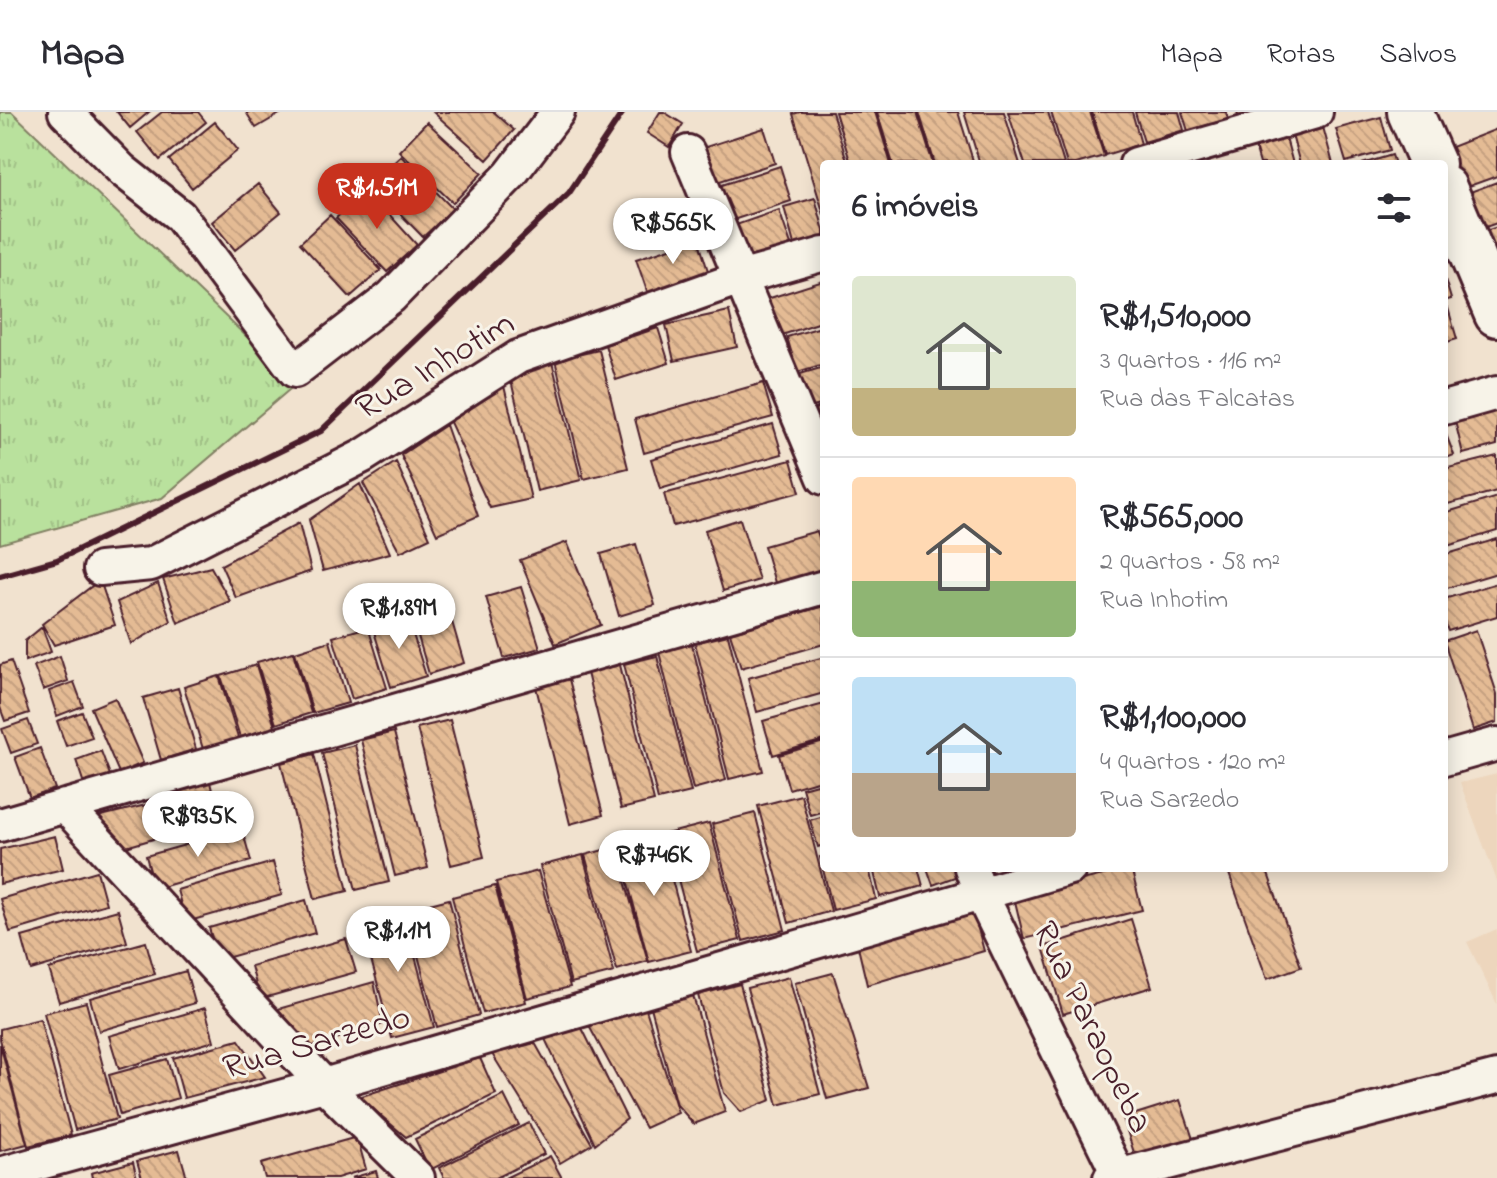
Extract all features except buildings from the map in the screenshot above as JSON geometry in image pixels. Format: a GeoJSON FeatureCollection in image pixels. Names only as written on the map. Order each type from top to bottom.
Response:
{"type":"FeatureCollection","features":[{"type":"Feature","properties":{"kind":"street"},"geometry":{"type":"LineString","coordinates":[[65,112],[122,170],[180,216],[295,371],[391,297],[510,175],[558,112]]}},
{"type":"Feature","properties":{"kind":"street"},"geometry":{"type":"LineString","coordinates":[[1150,160],[1316,112]]}},
{"type":"Feature","properties":{"kind":"street"},"geometry":{"type":"LineString","coordinates":[[1410,112],[1431,160]]}},
{"type":"Feature","properties":{"kind":"street"},"geometry":{"type":"LineString","coordinates":[[688,152],[820,468]]}},
{"type":"Feature","properties":{"kind":"street"},"geometry":{"type":"LineString","coordinates":[[1448,198],[1497,314]]}},
{"type":"Feature","properties":{"kind":"street","name":"Rua Inhotim"},"geometry":{"type":"LineString","coordinates":[[100,569],[151,564],[363,456],[518,357],[740,278],[820,255]]}},
{"type":"Feature","properties":{"kind":"street"},"geometry":{"type":"LineString","coordinates":[[1448,407],[1497,393]]}},
{"type":"Feature","properties":{"kind":"street"},"geometry":{"type":"LineString","coordinates":[[0,825],[820,588]]}},
{"type":"Feature","properties":{"kind":"street"},"geometry":{"type":"LineString","coordinates":[[1448,758],[1497,744]]}},
{"type":"Feature","properties":{"kind":"street"},"geometry":{"type":"LineString","coordinates":[[65,806],[324,1085],[418,1178]]}},
{"type":"Feature","properties":{"kind":"street","name":"Rua Sarzedo"},"geometry":{"type":"LineString","coordinates":[[0,1174],[324,1085],[976,881],[1041,872]]}},
{"type":"Feature","properties":{"kind":"street","name":"Rua Paraopeba"},"geometry":{"type":"LineString","coordinates":[[976,881],[1116,1177]]}},
{"type":"Feature","properties":{"kind":"street"},"geometry":{"type":"LineString","coordinates":[[1116,1177],[1497,1077]]}},
{"type":"Feature","properties":{"kind":"shaded area"},"geometry":{"type":"Polygon","coordinates":[[[1497,774],[1497,881],[1460,783],[1497,774]]]}},
{"type":"Feature","properties":{"kind":"shaded area"},"geometry":{"type":"Polygon","coordinates":[[[1497,929],[1497,1004],[1467,942],[1497,929]]]}},
{"type":"Feature","properties":{"kind":"green space"},"geometry":{"type":"Polygon","coordinates":[[[0,112],[12,112],[296,384],[162,498],[0,544],[0,112]]]}},
{"type":"Feature","properties":{"kind":"railway"},"geometry":{"type":"LineString","coordinates":[[0,576],[57,560],[321,431],[569,193],[623,112]]}}]}
